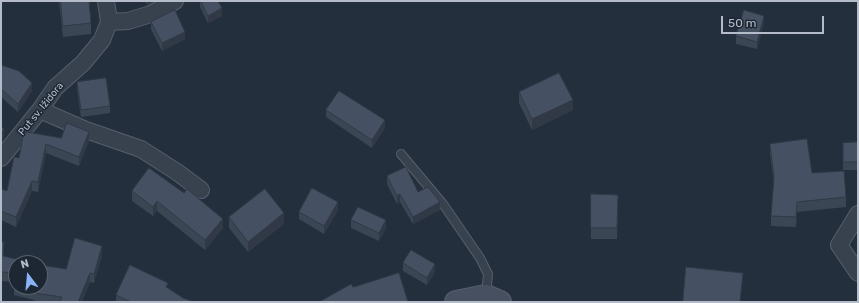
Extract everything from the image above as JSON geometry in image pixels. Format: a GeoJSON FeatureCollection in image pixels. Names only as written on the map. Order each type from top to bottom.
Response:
{"type":"FeatureCollection","features":[{"type":"Feature","properties":{"kind":"street","name":"Put sv. Ižidora"},"geometry":{"type":"LineString","coordinates":[[1,158],[40,110],[55,88],[83,63],[102,40],[109,22],[106,1]]}},
{"type":"Feature","properties":{"kind":"street"},"geometry":{"type":"LineString","coordinates":[[109,22],[128,21],[151,14],[176,1]]}},
{"type":"Feature","properties":{"kind":"street"},"geometry":{"type":"LineString","coordinates":[[40,110],[86,130],[140,149],[177,172],[201,190]]}},
{"type":"Feature","properties":{"kind":"street"},"geometry":{"type":"LineString","coordinates":[[858,214],[839,245],[858,273]]}},
{"type":"Feature","properties":{"kind":"street"},"geometry":{"type":"LineString","coordinates":[[462,301],[493,299]]}},
{"type":"Feature","properties":{"kind":"lane"},"geometry":{"type":"LineString","coordinates":[[401,154],[443,204],[480,258],[488,274],[493,299]]}},
{"type":"Feature","properties":{"kind":"building"},"geometry":{"type":"Polygon","coordinates":[[[61,1],[89,1],[91,23],[63,26],[61,1]]]}},
{"type":"Feature","properties":{"kind":"building"},"geometry":{"type":"Polygon","coordinates":[[[201,1],[218,1],[222,8],[208,16],[201,1]]]}},
{"type":"Feature","properties":{"kind":"building"},"geometry":{"type":"Polygon","coordinates":[[[175,10],[185,32],[162,43],[151,22],[175,10]]]}},
{"type":"Feature","properties":{"kind":"building"},"geometry":{"type":"Polygon","coordinates":[[[744,10],[764,16],[757,42],[736,36],[744,10]]]}},
{"type":"Feature","properties":{"kind":"building"},"geometry":{"type":"Polygon","coordinates":[[[1,65],[19,71],[32,83],[18,104],[1,89],[1,65]]]}},
{"type":"Feature","properties":{"kind":"building"},"geometry":{"type":"Polygon","coordinates":[[[559,73],[573,100],[532,119],[519,92],[559,73]]]}},
{"type":"Feature","properties":{"kind":"building"},"geometry":{"type":"Polygon","coordinates":[[[106,78],[110,106],[81,110],[77,82],[106,78]]]}},
{"type":"Feature","properties":{"kind":"building"},"geometry":{"type":"Polygon","coordinates":[[[339,91],[385,120],[372,140],[326,110],[339,91]]]}},
{"type":"Feature","properties":{"kind":"building"},"geometry":{"type":"Polygon","coordinates":[[[67,123],[89,132],[79,157],[46,144],[38,182],[32,181],[16,217],[1,211],[1,191],[2,189],[7,191],[14,157],[19,158],[23,136],[27,132],[61,138],[67,123]]]}},
{"type":"Feature","properties":{"kind":"building"},"geometry":{"type":"Polygon","coordinates":[[[1,127],[4,129],[1,134],[1,127]]]}},
{"type":"Feature","properties":{"kind":"building"},"geometry":{"type":"Polygon","coordinates":[[[807,139],[812,173],[844,171],[846,197],[797,202],[796,217],[771,216],[774,177],[770,144],[807,139]]]}},
{"type":"Feature","properties":{"kind":"building"},"geometry":{"type":"Polygon","coordinates":[[[858,142],[858,162],[843,162],[843,143],[858,142]]]}},
{"type":"Feature","properties":{"kind":"building"},"geometry":{"type":"Polygon","coordinates":[[[406,167],[418,192],[428,187],[440,202],[413,217],[400,194],[397,196],[387,176],[406,167]]]}},
{"type":"Feature","properties":{"kind":"building"},"geometry":{"type":"Polygon","coordinates":[[[149,168],[184,193],[187,189],[223,219],[205,240],[157,201],[153,207],[132,191],[149,168]]]}},
{"type":"Feature","properties":{"kind":"building"},"geometry":{"type":"Polygon","coordinates":[[[312,188],[338,202],[324,226],[299,212],[312,188]]]}},
{"type":"Feature","properties":{"kind":"building"},"geometry":{"type":"Polygon","coordinates":[[[265,189],[284,213],[248,242],[229,217],[265,189]]]}},
{"type":"Feature","properties":{"kind":"building"},"geometry":{"type":"Polygon","coordinates":[[[591,194],[618,195],[617,228],[591,228],[591,194]]]}},
{"type":"Feature","properties":{"kind":"building"},"geometry":{"type":"Polygon","coordinates":[[[358,207],[386,220],[379,233],[351,220],[358,207]]]}},
{"type":"Feature","properties":{"kind":"building"},"geometry":{"type":"Polygon","coordinates":[[[75,238],[102,246],[94,274],[90,273],[78,302],[60,302],[62,297],[48,295],[48,266],[66,269],[75,238]]]}},
{"type":"Feature","properties":{"kind":"building"},"geometry":{"type":"Polygon","coordinates":[[[1,242],[4,242],[3,256],[8,257],[8,272],[1,272],[1,242]]]}},
{"type":"Feature","properties":{"kind":"building"},"geometry":{"type":"Polygon","coordinates":[[[411,250],[435,264],[427,278],[403,263],[411,250]]]}},
{"type":"Feature","properties":{"kind":"building"},"geometry":{"type":"Polygon","coordinates":[[[130,265],[168,283],[166,287],[183,298],[194,302],[131,302],[116,295],[130,265]]]}},
{"type":"Feature","properties":{"kind":"building"},"geometry":{"type":"Polygon","coordinates":[[[686,267],[743,273],[740,302],[683,302],[686,267]]]}},
{"type":"Feature","properties":{"kind":"building"},"geometry":{"type":"Polygon","coordinates":[[[399,273],[408,302],[319,302],[351,284],[353,287],[399,273]]]}}]}
